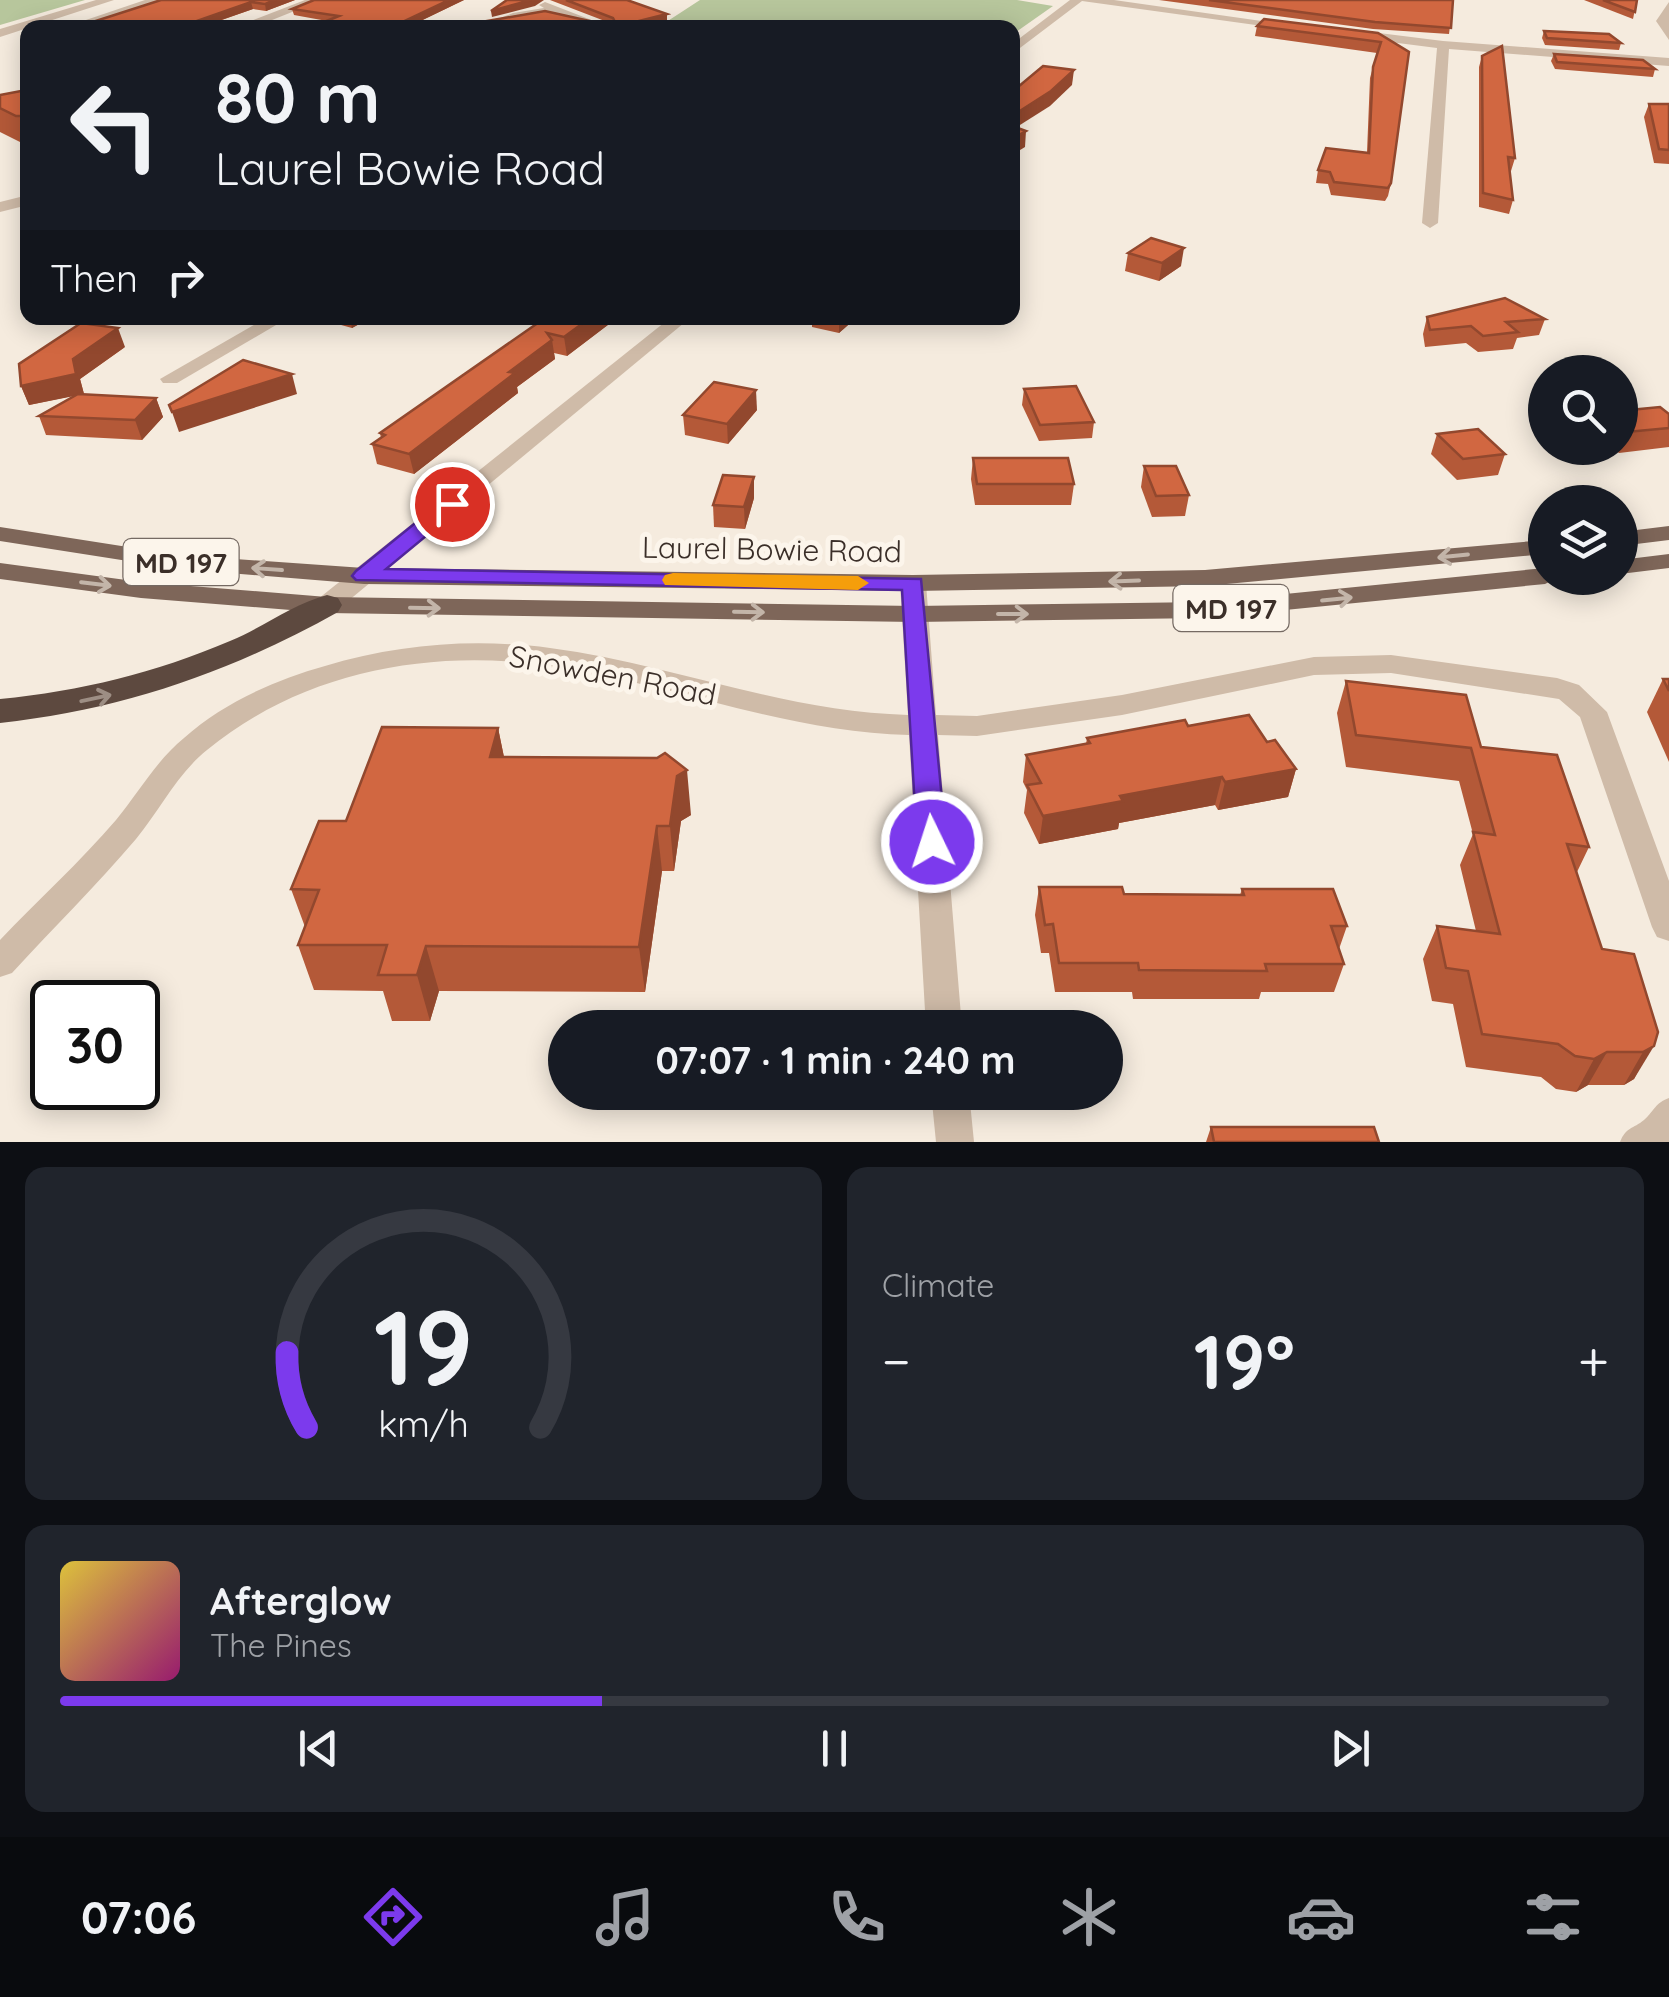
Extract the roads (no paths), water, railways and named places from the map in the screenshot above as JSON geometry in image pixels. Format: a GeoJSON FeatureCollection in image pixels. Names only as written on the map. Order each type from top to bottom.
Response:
{"type":"FeatureCollection","features":[{"type":"Feature","properties":{"kind":"highway"},"geometry":{"type":"LineString","coordinates":[[0,710],[96,698],[154,684],[231,656],[327,604]]}},
{"type":"Feature","properties":{"kind":"main road"},"geometry":{"type":"LineString","coordinates":[[1638,536],[1669,533]]}},
{"type":"Feature","properties":{"kind":"main road","name":"Laurel Bowie Road"},"geometry":{"type":"LineString","coordinates":[[0,534],[179,562],[364,576],[913,584],[1205,578],[1528,549]]}},
{"type":"Feature","properties":{"kind":"main road"},"geometry":{"type":"LineString","coordinates":[[1638,565],[1669,561]]}},
{"type":"Feature","properties":{"kind":"main road","name":"MD 197"},"geometry":{"type":"LineString","coordinates":[[0,570],[141,590],[327,604],[916,614],[1206,610],[1528,578]]}},
{"type":"Feature","properties":{"kind":"street"},"geometry":{"type":"LineString","coordinates":[[43,20],[108,0]]}},
{"type":"Feature","properties":{"kind":"street"},"geometry":{"type":"LineString","coordinates":[[93,20],[157,0]]}},
{"type":"Feature","properties":{"kind":"street"},"geometry":{"type":"LineString","coordinates":[[261,20],[316,0]]}},
{"type":"Feature","properties":{"kind":"street"},"geometry":{"type":"LineString","coordinates":[[533,0],[586,20]]}},
{"type":"Feature","properties":{"kind":"street"},"geometry":{"type":"LineString","coordinates":[[1020,44],[1077,0]]}},
{"type":"Feature","properties":{"kind":"street"},"geometry":{"type":"LineString","coordinates":[[1088,0],[1305,28]]}},
{"type":"Feature","properties":{"kind":"street"},"geometry":{"type":"LineString","coordinates":[[1669,6],[1662,21],[1669,36]]}},
{"type":"Feature","properties":{"kind":"street"},"geometry":{"type":"LineString","coordinates":[[503,20],[560,10]]}},
{"type":"Feature","properties":{"kind":"street"},"geometry":{"type":"LineString","coordinates":[[1344,32],[1443,45],[1669,62]]}},
{"type":"Feature","properties":{"kind":"street"},"geometry":{"type":"LineString","coordinates":[[1430,223],[1443,45]]}},
{"type":"Feature","properties":{"kind":"street"},"geometry":{"type":"LineString","coordinates":[[170,378],[266,325]]}},
{"type":"Feature","properties":{"kind":"street"},"geometry":{"type":"LineString","coordinates":[[327,604],[672,325]]}},
{"type":"Feature","properties":{"kind":"street"},"geometry":{"type":"LineString","coordinates":[[913,584],[943,1010]]}},
{"type":"Feature","properties":{"kind":"street","name":"Snowden Road"},"geometry":{"type":"LineString","coordinates":[[0,963],[126,829],[176,762],[197,742],[264,698],[301,682],[375,660],[451,651],[552,657],[847,724],[977,726],[1122,704],[1314,666],[1391,664],[1547,685],[1570,692],[1593,712],[1669,927]]}},
{"type":"Feature","properties":{"kind":"street"},"geometry":{"type":"LineString","coordinates":[[952,1110],[956,1142]]}},
{"type":"Feature","properties":{"kind":"street"},"geometry":{"type":"LineString","coordinates":[[1638,1142],[1658,1132],[1669,1115]]}}]}
